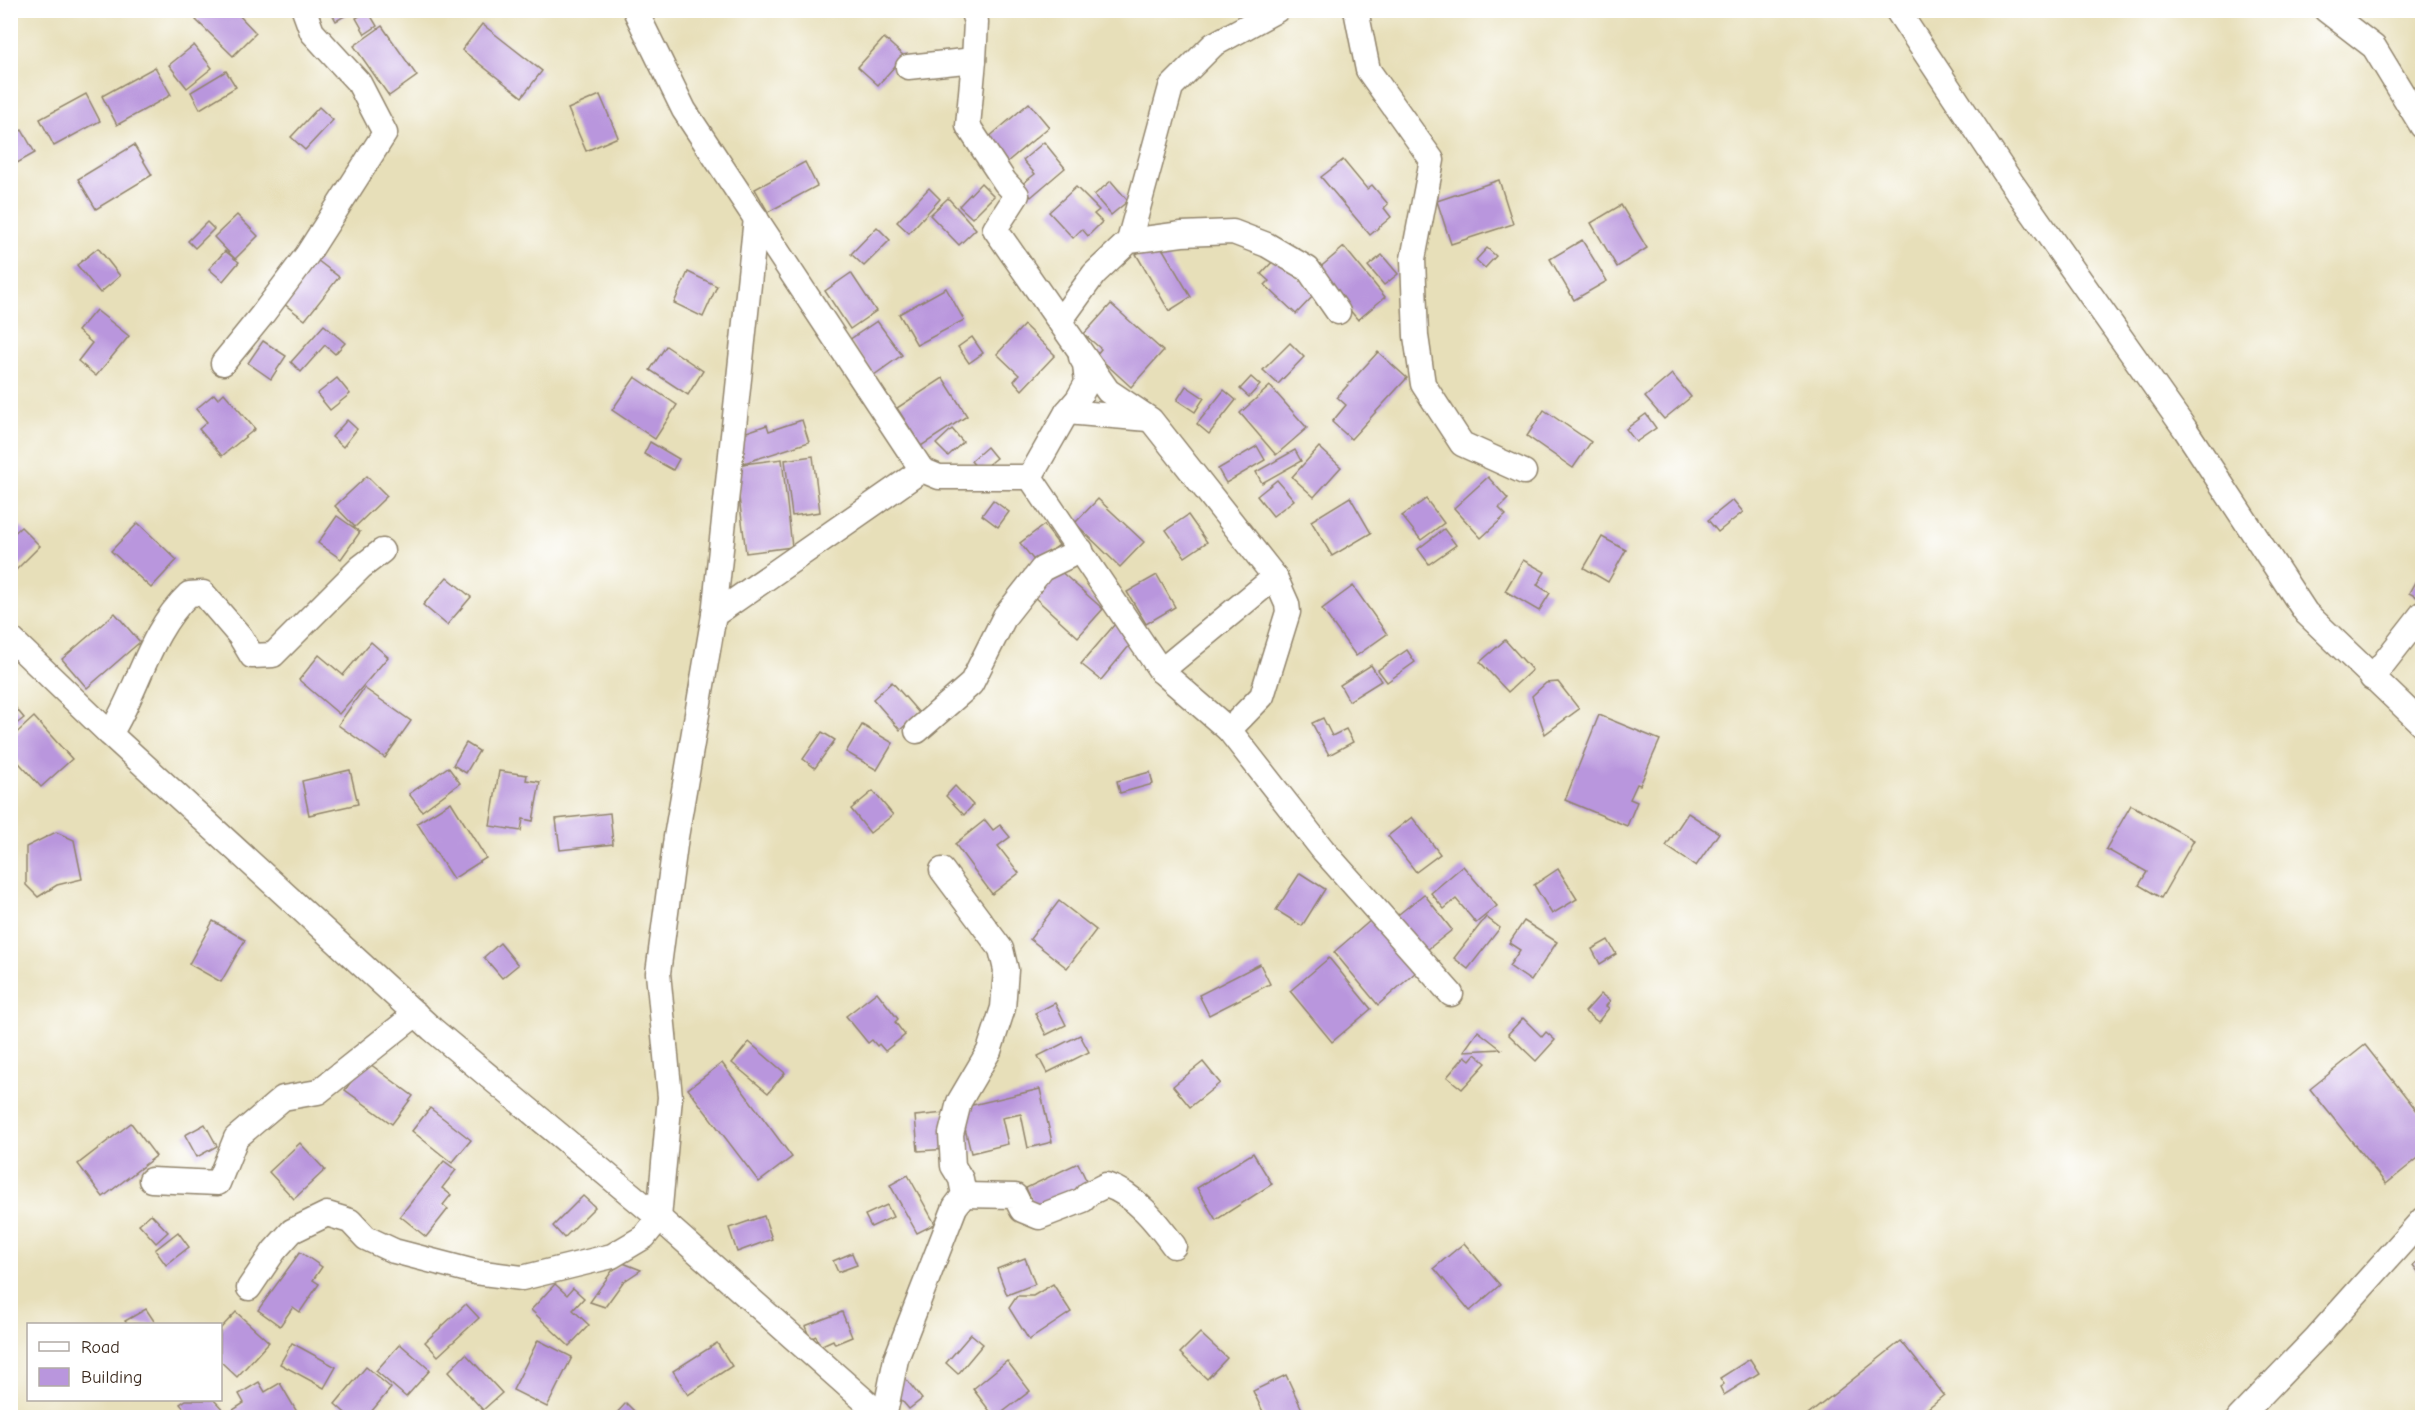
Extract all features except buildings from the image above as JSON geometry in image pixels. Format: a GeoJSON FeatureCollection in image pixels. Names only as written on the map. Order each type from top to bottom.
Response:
{"type":"FeatureCollection","features":[{"type":"Feature","properties":{"kind":"street"},"geometry":{"type":"LineString","coordinates":[[223,363],[307,255],[385,133],[359,82],[312,32],[304,10]]}},
{"type":"Feature","properties":{"kind":"street"},"geometry":{"type":"LineString","coordinates":[[634,10],[684,110],[922,470],[939,477],[1030,477]]}},
{"type":"Feature","properties":{"kind":"street"},"geometry":{"type":"LineString","coordinates":[[972,10],[976,21],[968,126],[1005,182],[1017,195],[995,229],[1108,390],[1151,420],[1275,577],[1287,604],[1285,622],[1262,696],[1229,730]]}},
{"type":"Feature","properties":{"kind":"street"},"geometry":{"type":"LineString","coordinates":[[1059,321],[1094,274],[1129,242],[1171,87],[1213,45],[1277,10]]}},
{"type":"Feature","properties":{"kind":"street"},"geometry":{"type":"LineString","coordinates":[[1356,10],[1368,70],[1432,160],[1413,259],[1416,336],[1423,384],[1462,444],[1524,472]]}},
{"type":"Feature","properties":{"kind":"street"},"geometry":{"type":"LineString","coordinates":[[2326,10],[2374,47],[2422,126]]}},
{"type":"Feature","properties":{"kind":"street"},"geometry":{"type":"LineString","coordinates":[[1907,14],[2011,182],[2185,429],[2306,613],[2422,724]]}},
{"type":"Feature","properties":{"kind":"street"},"geometry":{"type":"LineString","coordinates":[[908,67],[974,60]]}},
{"type":"Feature","properties":{"kind":"street"},"geometry":{"type":"LineString","coordinates":[[249,1288],[274,1251],[292,1231],[327,1214],[350,1221],[366,1238],[394,1251],[475,1272],[522,1278],[612,1256],[644,1237],[659,1218],[670,1097],[658,973],[676,837],[714,615],[756,218]]}},
{"type":"Feature","properties":{"kind":"street"},"geometry":{"type":"LineString","coordinates":[[1129,242],[1182,234],[1233,232],[1267,245],[1308,269],[1338,312]]}},
{"type":"Feature","properties":{"kind":"street"},"geometry":{"type":"LineString","coordinates":[[1030,477],[1067,412],[1087,383],[1085,364],[1074,341]]}},
{"type":"Feature","properties":{"kind":"street"},"geometry":{"type":"LineString","coordinates":[[1067,412],[1151,420]]}},
{"type":"Feature","properties":{"kind":"street"},"geometry":{"type":"LineString","coordinates":[[714,615],[922,470]]}},
{"type":"Feature","properties":{"kind":"street"},"geometry":{"type":"LineString","coordinates":[[1030,477],[1161,671],[1229,730],[1323,850],[1451,994]]}},
{"type":"Feature","properties":{"kind":"street"},"geometry":{"type":"LineString","coordinates":[[917,731],[971,684],[1005,616],[1042,569],[1081,550]]}},
{"type":"Feature","properties":{"kind":"street"},"geometry":{"type":"LineString","coordinates":[[110,734],[122,715],[156,638],[177,605],[189,594],[203,593],[240,636],[252,656],[273,655],[361,567],[382,551]]}},
{"type":"Feature","properties":{"kind":"street"},"geometry":{"type":"LineString","coordinates":[[1161,671],[1275,577]]}},
{"type":"Feature","properties":{"kind":"street"},"geometry":{"type":"LineString","coordinates":[[2372,678],[2422,614]]}},
{"type":"Feature","properties":{"kind":"street"},"geometry":{"type":"LineString","coordinates":[[10,638],[110,734],[416,1014],[659,1218],[884,1418]]}},
{"type":"Feature","properties":{"kind":"street"},"geometry":{"type":"LineString","coordinates":[[884,1418],[896,1359],[955,1207],[964,1195],[961,1179],[953,1166],[951,1134],[959,1102],[989,1051],[1003,1008],[1006,970],[1001,949],[942,870]]}},
{"type":"Feature","properties":{"kind":"street"},"geometry":{"type":"LineString","coordinates":[[150,1180],[218,1183],[236,1138],[283,1098],[318,1092],[416,1014]]}},
{"type":"Feature","properties":{"kind":"street"},"geometry":{"type":"LineString","coordinates":[[964,1195],[1015,1196],[1022,1210],[1039,1216],[1083,1200],[1088,1194],[1106,1185],[1119,1189],[1138,1205],[1159,1225],[1174,1246]]}},
{"type":"Feature","properties":{"kind":"street"},"geometry":{"type":"LineString","coordinates":[[2239,1418],[2317,1337],[2422,1220]]}}]}
